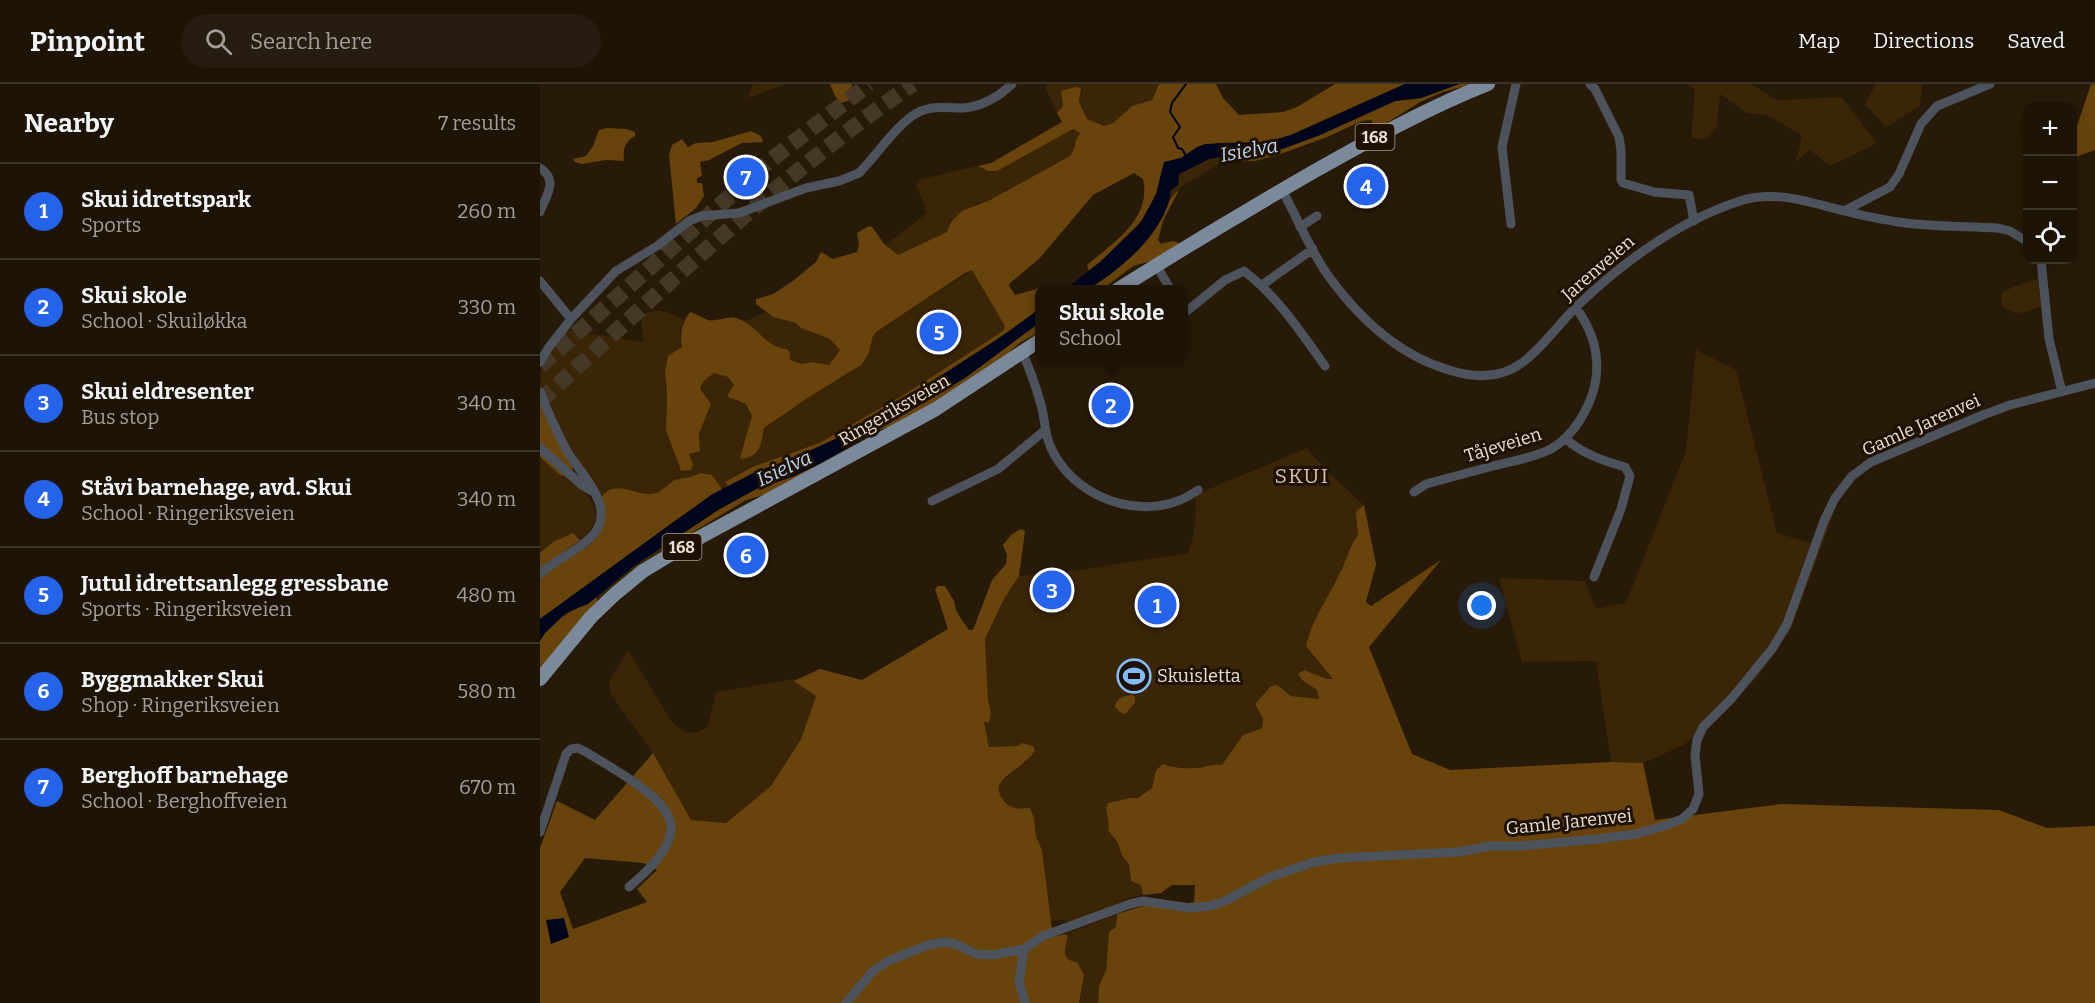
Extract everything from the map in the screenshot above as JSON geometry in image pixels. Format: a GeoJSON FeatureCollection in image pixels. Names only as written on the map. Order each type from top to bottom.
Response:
{"type":"FeatureCollection","features":[{"type":"Feature","properties":{"kind":"main road","name":"168"},"geometry":{"type":"LineString","coordinates":[[1126,285],[1282,190],[1409,119],[1488,84]]}},
{"type":"Feature","properties":{"kind":"main road","name":"Ringeriksveien"},"geometry":{"type":"LineString","coordinates":[[540,679],[591,616],[644,571],[703,536],[936,409],[1035,344]]}},
{"type":"Feature","properties":{"kind":"street"},"geometry":{"type":"LineString","coordinates":[[540,362],[571,319],[616,271],[657,246],[694,217],[739,213],[806,188],[850,177],[859,173],[906,121],[917,113],[945,106],[965,108],[977,105],[1005,92],[1012,84]]}},
{"type":"Feature","properties":{"kind":"street"},"geometry":{"type":"LineString","coordinates":[[1511,224],[1502,147],[1519,84]]}},
{"type":"Feature","properties":{"kind":"street"},"geometry":{"type":"LineString","coordinates":[[1590,84],[1595,89],[1619,137],[1623,183],[1654,192],[1689,195],[1694,221]]}},
{"type":"Feature","properties":{"kind":"street"},"geometry":{"type":"LineString","coordinates":[[1844,211],[1890,187],[1899,174],[1921,124],[1937,106],[1990,84]]}},
{"type":"Feature","properties":{"kind":"street"},"geometry":{"type":"LineString","coordinates":[[540,168],[550,177],[551,181],[540,212]]}},
{"type":"Feature","properties":{"kind":"street","name":"Jarenveien"},"geometry":{"type":"LineString","coordinates":[[1282,190],[1300,227],[1327,273],[1359,314],[1411,354],[1440,368],[1472,376],[1504,373],[1523,363],[1576,308],[1616,271],[1649,245],[1694,221],[1746,200],[1774,196],[1796,198],[1844,211],[1900,222],[1998,228],[2010,231],[2023,239]]}},
{"type":"Feature","properties":{"kind":"street"},"geometry":{"type":"LineString","coordinates":[[1300,227],[1317,216]]}},
{"type":"Feature","properties":{"kind":"street"},"geometry":{"type":"LineString","coordinates":[[1262,285],[1313,249]]}},
{"type":"Feature","properties":{"kind":"street"},"geometry":{"type":"LineString","coordinates":[[2042,264],[2049,339],[2062,392]]}},
{"type":"Feature","properties":{"kind":"street"},"geometry":{"type":"LineString","coordinates":[[1156,265],[1168,285]]}},
{"type":"Feature","properties":{"kind":"street"},"geometry":{"type":"LineString","coordinates":[[1188,311],[1225,280],[1245,272],[1262,285],[1286,310],[1325,366]]}},
{"type":"Feature","properties":{"kind":"street"},"geometry":{"type":"LineString","coordinates":[[540,281],[571,319]]}},
{"type":"Feature","properties":{"kind":"street","name":"Tåjeveien"},"geometry":{"type":"LineString","coordinates":[[1414,492],[1426,484],[1527,458],[1551,448],[1565,438],[1586,411],[1596,380],[1597,363],[1593,340],[1587,323],[1576,308]]}},
{"type":"Feature","properties":{"kind":"street"},"geometry":{"type":"LineString","coordinates":[[1022,352],[1042,407],[1044,431],[1061,464],[1077,481],[1103,499],[1129,506],[1155,506],[1189,496],[1198,490]]}},
{"type":"Feature","properties":{"kind":"street","name":"Gamle Jarenvei"},"geometry":{"type":"LineString","coordinates":[[846,1003],[873,971],[888,961],[928,945],[944,942],[956,944],[976,954],[993,955],[1024,949],[1043,936],[1143,901],[1190,908],[1210,906],[1225,901],[1270,877],[1314,862],[1339,858],[1458,852],[1491,846],[1522,846],[1596,839],[1636,834],[1682,819],[1693,809],[1699,794],[1695,756],[1697,740],[1703,727],[1732,698],[1772,649],[1787,624],[1824,520],[1835,498],[1852,476],[1871,462],[1983,415],[2095,383]]}},
{"type":"Feature","properties":{"kind":"street"},"geometry":{"type":"LineString","coordinates":[[540,392],[567,451],[588,478],[601,507],[596,530],[590,539],[540,574]]}},
{"type":"Feature","properties":{"kind":"street"},"geometry":{"type":"LineString","coordinates":[[932,501],[998,469],[1044,431]]}},
{"type":"Feature","properties":{"kind":"street"},"geometry":{"type":"LineString","coordinates":[[1565,438],[1576,448],[1625,467],[1630,476],[1621,510],[1594,578]]}},
{"type":"Feature","properties":{"kind":"street"},"geometry":{"type":"LineString","coordinates":[[540,448],[594,493]]}},
{"type":"Feature","properties":{"kind":"street"},"geometry":{"type":"LineString","coordinates":[[540,832],[566,754],[571,749],[578,748],[586,752],[653,796],[670,820],[671,832],[665,847],[649,869],[629,887]]}},
{"type":"Feature","properties":{"kind":"street"},"geometry":{"type":"LineString","coordinates":[[1024,949],[1019,982],[1025,1003]]}},
{"type":"Feature","properties":{"kind":"shaded area"},"geometry":{"type":"Polygon","coordinates":[[[753,84],[786,84],[748,98],[753,84]]]}},
{"type":"Feature","properties":{"kind":"shaded area"},"geometry":{"type":"Polygon","coordinates":[[[830,84],[852,84],[851,100],[841,103],[830,84]]]}},
{"type":"Feature","properties":{"kind":"shaded area"},"geometry":{"type":"Polygon","coordinates":[[[1048,84],[1159,84],[1152,100],[1132,106],[1113,123],[1104,126],[1087,120],[1079,102],[1082,94],[1063,106],[1057,113],[1045,87],[1048,84]]]}},
{"type":"Feature","properties":{"kind":"shaded area"},"geometry":{"type":"Polygon","coordinates":[[[1159,84],[1216,84],[1223,98],[1239,115],[1283,112],[1297,107],[1335,84],[1405,84],[1291,135],[1267,142],[1216,143],[1181,158],[1165,162],[1157,194],[1144,217],[1119,246],[1089,271],[1087,265],[1119,239],[1136,218],[1142,206],[1143,179],[1134,173],[1093,195],[1039,259],[1010,283],[1009,286],[1015,295],[1035,290],[1035,312],[966,361],[890,410],[824,444],[728,486],[725,482],[752,467],[819,443],[902,396],[1003,331],[1005,326],[972,270],[965,273],[876,332],[868,355],[861,365],[764,428],[757,452],[742,459],[740,457],[752,416],[746,404],[728,397],[734,385],[728,377],[714,373],[703,382],[700,389],[711,404],[699,434],[700,451],[689,454],[693,465],[691,470],[681,471],[666,430],[665,372],[668,356],[682,347],[682,329],[690,312],[711,320],[736,318],[744,321],[772,344],[787,349],[790,353],[790,360],[802,364],[811,362],[829,365],[840,350],[830,339],[801,328],[796,323],[773,317],[756,304],[756,299],[773,294],[793,281],[816,262],[821,252],[833,259],[857,252],[859,245],[857,233],[869,226],[885,245],[898,255],[947,232],[951,222],[962,211],[990,200],[1070,156],[1080,133],[1073,129],[997,171],[988,171],[978,166],[991,163],[1062,122],[1057,113],[1063,106],[1061,91],[1075,87],[1081,88],[1079,102],[1087,119],[1104,126],[1113,123],[1132,106],[1152,100],[1159,84]]]}},
{"type":"Feature","properties":{"kind":"shaded area"},"geometry":{"type":"Polygon","coordinates":[[[1459,84],[1473,84],[1443,92],[1420,102],[1382,126],[1374,125],[1371,120],[1362,121],[1278,155],[1255,161],[1222,162],[1226,156],[1249,157],[1282,149],[1320,135],[1395,101],[1421,98],[1459,84]]]}},
{"type":"Feature","properties":{"kind":"shaded area"},"geometry":{"type":"Polygon","coordinates":[[[1687,84],[1751,84],[1776,100],[1841,97],[1877,143],[1830,166],[1810,150],[1796,161],[1802,136],[1768,115],[1747,113],[1720,94],[1717,127],[1707,139],[1691,138],[1695,90],[1687,84]]]}},
{"type":"Feature","properties":{"kind":"shaded area"},"geometry":{"type":"Polygon","coordinates":[[[1876,84],[1922,84],[1920,106],[1886,127],[1865,104],[1876,84]]]}},
{"type":"Feature","properties":{"kind":"shaded area"},"geometry":{"type":"Polygon","coordinates":[[[2091,84],[2095,84],[2095,150],[2077,157],[2077,126],[2091,84]]]}},
{"type":"Feature","properties":{"kind":"shaded area"},"geometry":{"type":"Polygon","coordinates":[[[606,128],[635,132],[635,136],[625,146],[624,161],[606,160],[582,164],[575,162],[573,159],[586,156],[599,130],[606,128]]]}},
{"type":"Feature","properties":{"kind":"shaded area"},"geometry":{"type":"Polygon","coordinates":[[[1073,129],[1080,132],[1070,156],[990,200],[976,204],[951,222],[948,232],[898,255],[885,245],[927,213],[916,184],[921,179],[978,166],[982,169],[1073,129]]]}},
{"type":"Feature","properties":{"kind":"shaded area"},"geometry":{"type":"Polygon","coordinates":[[[751,131],[761,136],[763,142],[742,143],[709,160],[700,162],[702,176],[697,178],[697,183],[702,183],[704,196],[696,208],[676,224],[669,155],[672,145],[682,139],[688,147],[696,143],[713,142],[751,131]]]}},
{"type":"Feature","properties":{"kind":"shaded area"},"geometry":{"type":"Polygon","coordinates":[[[1226,156],[1222,162],[1181,187],[1170,198],[1179,174],[1209,159],[1226,156]]]}},
{"type":"Feature","properties":{"kind":"shaded area"},"geometry":{"type":"Polygon","coordinates":[[[1178,192],[1163,221],[1158,240],[1161,244],[1173,241],[1180,244],[1155,260],[1133,266],[1108,285],[1094,285],[1140,249],[1154,231],[1173,195],[1178,192]]]}},
{"type":"Feature","properties":{"kind":"shaded area"},"geometry":{"type":"Polygon","coordinates":[[[972,270],[1003,319],[1005,326],[1003,331],[902,396],[819,443],[751,467],[725,482],[728,486],[722,489],[712,475],[678,479],[654,494],[612,489],[601,499],[595,483],[569,447],[540,386],[541,368],[546,356],[567,330],[643,342],[641,315],[653,311],[668,312],[684,320],[680,330],[682,347],[665,372],[666,430],[681,471],[686,471],[688,454],[700,451],[701,430],[710,410],[700,389],[703,382],[714,373],[728,377],[734,385],[728,394],[735,401],[746,404],[752,416],[740,456],[742,459],[757,452],[764,429],[809,397],[876,332],[972,270]]]}},
{"type":"Feature","properties":{"kind":"shaded area"},"geometry":{"type":"Polygon","coordinates":[[[2038,279],[2043,306],[2017,313],[2001,305],[2002,293],[2015,286],[2038,279]]]}},
{"type":"Feature","properties":{"kind":"shaded area"},"geometry":{"type":"Polygon","coordinates":[[[765,312],[830,339],[841,349],[829,365],[811,362],[802,364],[790,360],[787,349],[769,342],[744,322],[765,312]]]}},
{"type":"Feature","properties":{"kind":"shaded area"},"geometry":{"type":"Polygon","coordinates":[[[1035,326],[1035,334],[941,400],[891,427],[878,430],[965,378],[1035,326]]]}},
{"type":"Feature","properties":{"kind":"shaded area"},"geometry":{"type":"Polygon","coordinates":[[[1696,350],[1736,370],[1777,533],[1811,543],[1834,513],[1791,629],[1758,677],[1684,745],[1643,763],[1611,762],[1596,661],[1522,662],[1499,578],[1585,581],[1596,609],[1626,603],[1686,451],[1696,350]]]}},
{"type":"Feature","properties":{"kind":"shaded area"},"geometry":{"type":"Polygon","coordinates":[[[540,402],[574,465],[572,470],[561,476],[540,457],[540,402]]]}},
{"type":"Feature","properties":{"kind":"shaded area"},"geometry":{"type":"Polygon","coordinates":[[[1307,448],[1328,472],[1364,505],[1359,515],[1358,535],[1307,639],[1322,666],[1334,679],[1327,679],[1304,670],[1302,680],[1317,690],[1319,699],[1291,696],[1278,686],[1271,686],[1255,704],[1263,719],[1262,728],[1243,735],[1222,765],[1189,768],[1163,764],[1156,770],[1152,788],[1137,798],[1108,803],[1106,810],[1108,830],[1129,864],[1131,881],[1141,885],[1143,895],[1125,899],[1109,909],[1075,923],[1063,920],[1051,921],[1042,850],[1036,836],[1034,818],[1030,809],[1016,808],[1006,804],[999,791],[1000,783],[1035,750],[1018,746],[989,747],[984,722],[991,712],[988,699],[985,639],[1004,599],[1019,576],[1079,570],[1188,553],[1195,524],[1195,495],[1307,448]]]}},
{"type":"Feature","properties":{"kind":"shaded area"},"geometry":{"type":"Polygon","coordinates":[[[540,457],[561,476],[564,474],[588,496],[596,513],[590,530],[580,540],[578,535],[540,553],[540,457]]]}},
{"type":"Feature","properties":{"kind":"shaded area"},"geometry":{"type":"Polygon","coordinates":[[[821,463],[771,493],[746,500],[683,538],[676,538],[718,510],[758,488],[792,477],[821,463]]]}},
{"type":"Feature","properties":{"kind":"shaded area"},"geometry":{"type":"Polygon","coordinates":[[[700,473],[712,475],[722,489],[540,619],[540,579],[554,567],[592,543],[597,537],[602,527],[601,500],[606,492],[621,488],[653,494],[675,480],[700,473]]]}},
{"type":"Feature","properties":{"kind":"shaded area"},"geometry":{"type":"Polygon","coordinates":[[[1364,505],[1376,564],[1366,602],[1371,606],[1441,560],[1369,647],[1412,754],[1450,770],[1611,762],[1643,763],[1655,820],[1781,804],[1999,810],[2047,828],[2095,826],[2095,1003],[1098,1003],[1099,986],[1106,970],[1109,932],[1116,927],[1117,914],[1146,905],[1167,908],[1194,902],[1195,885],[1172,885],[1161,893],[1143,895],[1141,885],[1131,881],[1129,864],[1108,830],[1106,810],[1108,803],[1138,798],[1152,788],[1156,770],[1163,764],[1189,768],[1222,765],[1243,735],[1262,728],[1263,719],[1255,704],[1271,686],[1277,685],[1291,696],[1319,699],[1317,690],[1302,680],[1298,674],[1304,670],[1333,679],[1306,646],[1315,619],[1358,535],[1356,512],[1364,505]]]}},
{"type":"Feature","properties":{"kind":"shaded area"},"geometry":{"type":"Polygon","coordinates":[[[1021,529],[1025,531],[1019,576],[1004,599],[985,639],[988,699],[991,712],[989,722],[984,722],[989,747],[1018,746],[1022,743],[1033,746],[1035,751],[1000,783],[999,791],[1009,806],[1030,808],[1034,818],[1036,836],[1042,850],[1053,937],[1065,934],[1068,936],[1066,956],[1077,962],[1084,975],[1079,1003],[540,1003],[540,848],[557,801],[595,820],[653,753],[691,820],[726,823],[771,786],[801,739],[816,696],[794,681],[820,669],[862,680],[948,629],[935,589],[938,586],[945,586],[961,619],[969,630],[973,630],[992,580],[1006,564],[1007,555],[1003,545],[1011,535],[1021,529]],[[585,858],[560,892],[573,929],[647,902],[637,889],[657,870],[643,863],[585,858]]]}},
{"type":"Feature","properties":{"kind":"shaded area"},"geometry":{"type":"Polygon","coordinates":[[[573,533],[580,540],[540,569],[540,553],[553,542],[573,533]]]}},
{"type":"Feature","properties":{"kind":"shaded area"},"geometry":{"type":"Polygon","coordinates":[[[676,538],[683,538],[598,603],[596,598],[634,566],[676,538]]]}},
{"type":"Feature","properties":{"kind":"shaded area"},"geometry":{"type":"Polygon","coordinates":[[[596,597],[598,603],[540,670],[540,641],[543,634],[556,621],[596,597]]]}},
{"type":"Feature","properties":{"kind":"shaded area"},"geometry":{"type":"Polygon","coordinates":[[[628,650],[672,722],[686,733],[698,732],[708,726],[716,692],[794,679],[816,696],[801,739],[771,786],[726,823],[691,820],[653,753],[610,693],[609,682],[628,650]]]}},
{"type":"Feature","properties":{"kind":"shaded area"},"geometry":{"type":"Polygon","coordinates":[[[1132,695],[1135,697],[1135,703],[1125,714],[1115,707],[1123,697],[1132,695]]]}},
{"type":"Feature","properties":{"kind":"shaded area"},"geometry":{"type":"Polygon","coordinates":[[[1117,914],[1116,927],[1109,932],[1106,970],[1099,986],[1098,1003],[1079,1003],[1082,989],[1071,961],[1065,956],[1063,948],[1068,936],[1065,934],[1117,914]]]}},
{"type":"Feature","properties":{"kind":"water","name":"Isielva"},"geometry":{"type":"Polygon","coordinates":[[[1405,84],[1459,84],[1421,98],[1395,101],[1320,135],[1282,149],[1249,157],[1226,156],[1209,159],[1179,174],[1178,185],[1170,191],[1162,219],[1140,247],[1114,272],[1094,285],[1071,285],[1101,261],[1141,222],[1156,194],[1164,162],[1181,158],[1205,144],[1267,142],[1291,135],[1405,84]]]}},
{"type":"Feature","properties":{"kind":"water","name":"Isielva"},"geometry":{"type":"Polygon","coordinates":[[[1035,312],[1035,326],[965,378],[821,463],[792,477],[758,488],[718,510],[634,566],[588,604],[567,612],[540,641],[540,619],[711,495],[755,472],[836,439],[883,413],[1010,331],[1035,312]]]}},
{"type":"Feature","properties":{"kind":"water"},"geometry":{"type":"Polygon","coordinates":[[[564,918],[569,937],[551,944],[546,920],[564,918]]]}},
{"type":"Feature","properties":{"kind":"waterway"},"geometry":{"type":"LineString","coordinates":[[1186,84],[1172,103],[1170,112],[1180,127],[1173,137],[1178,148],[1182,149],[1186,156]]}},
{"type":"Feature","properties":{"kind":"tunnel"},"geometry":{"type":"LineString","coordinates":[[540,366],[768,162],[869,84]]}},
{"type":"Feature","properties":{"kind":"tunnel"},"geometry":{"type":"LineString","coordinates":[[540,401],[768,196],[815,157],[913,84]]}},
{"type":"Feature","properties":{"kind":"place","name":"Berghoff barnehage"},"geometry":{"type":"Point","coordinates":[746,177]}},
{"type":"Feature","properties":{"kind":"place","name":"Ståvi barnehage, avd. Skui"},"geometry":{"type":"Point","coordinates":[1366,186]}},
{"type":"Feature","properties":{"kind":"place","name":"Jutul idrettsanlegg gressbane"},"geometry":{"type":"Point","coordinates":[939,332]}},
{"type":"Feature","properties":{"kind":"place","name":"Skui skole"},"geometry":{"type":"Point","coordinates":[1111,405]}},
{"type":"Feature","properties":{"kind":"place","name":"Byggmakker Skui"},"geometry":{"type":"Point","coordinates":[746,555]}},
{"type":"Feature","properties":{"kind":"place","name":"Skui eldresenter"},"geometry":{"type":"Point","coordinates":[1052,590]}},
{"type":"Feature","properties":{"kind":"place","name":"Skui idrettspark"},"geometry":{"type":"Point","coordinates":[1157,605]}},
{"type":"Feature","properties":{"kind":"place","name":"Skuisletta"},"geometry":{"type":"Point","coordinates":[1134,676]}},
{"type":"Feature","properties":{"kind":"district","name":"SKUI"},"geometry":{"type":"Point","coordinates":[1302,476]}}]}
